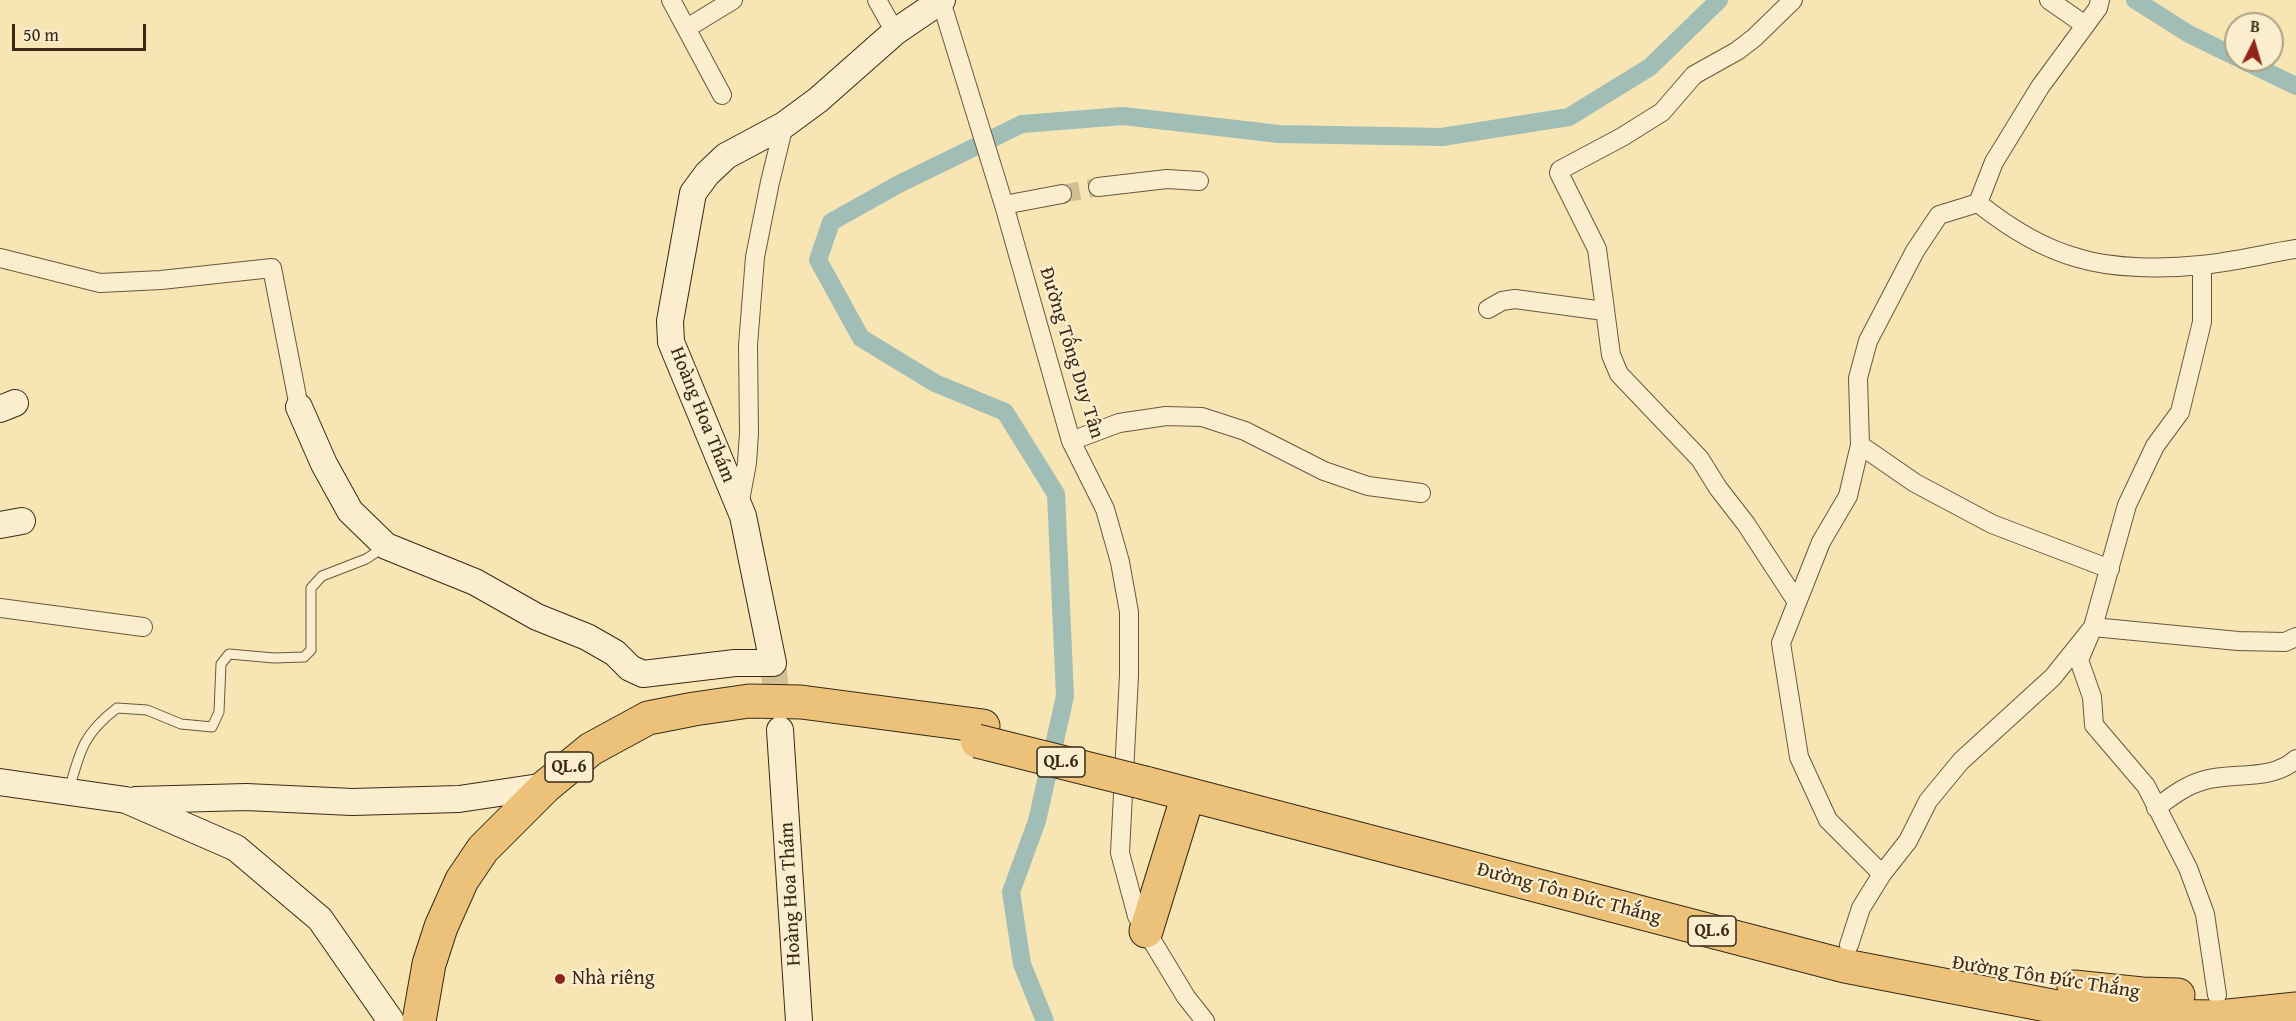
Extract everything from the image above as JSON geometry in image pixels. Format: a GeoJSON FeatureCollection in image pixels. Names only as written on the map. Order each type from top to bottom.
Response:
{"type":"FeatureCollection","features":[{"type":"Feature","properties":{"kind":"highway","name":"Đường Tôn Đức Thắng"},"geometry":{"type":"LineString","coordinates":[[419,1021],[429,964],[441,927],[462,880],[483,849],[546,786],[591,749],[648,718],[749,701],[801,702],[859,709],[980,733],[1146,776],[1849,945],[2065,986],[2142,994],[2217,995],[2292,1013]]}},
{"type":"Feature","properties":{"kind":"highway","name":"Đường Tôn Đức Thắng"},"geometry":{"type":"LineString","coordinates":[[1146,776],[1188,795],[1845,966],[2062,1014],[2219,1017],[2292,1013]]}},
{"type":"Feature","properties":{"kind":"highway"},"geometry":{"type":"LineString","coordinates":[[1146,931],[1188,795]]}},
{"type":"Feature","properties":{"kind":"street"},"geometry":{"type":"LineString","coordinates":[[671,0],[722,95]]}},
{"type":"Feature","properties":{"kind":"street"},"geometry":{"type":"LineString","coordinates":[[687,27],[733,0]]}},
{"type":"Feature","properties":{"kind":"street"},"geometry":{"type":"LineString","coordinates":[[877,0],[895,32]]}},
{"type":"Feature","properties":{"kind":"street","name":"Hoàng Hoa Thám"},"geometry":{"type":"LineString","coordinates":[[386,546],[475,582],[537,617],[587,637],[615,653],[630,669],[643,674],[735,663],[773,663],[743,516],[671,342],[670,321],[693,193],[707,174],[726,156],[784,125],[818,100],[895,32],[941,0]]}},
{"type":"Feature","properties":{"kind":"street","name":"Đường Tống Duy Tân"},"geometry":{"type":"LineString","coordinates":[[941,0],[1004,205],[1071,441],[1105,509],[1120,562],[1129,612],[1129,675],[1120,853],[1137,916],[1186,997],[1206,1021]]}},
{"type":"Feature","properties":{"kind":"street"},"geometry":{"type":"LineString","coordinates":[[1793,0],[1754,38],[1737,51],[1694,75],[1662,112],[1559,171],[1597,249],[1611,355],[1619,374],[1700,459],[1797,602]]}},
{"type":"Feature","properties":{"kind":"street"},"geometry":{"type":"LineString","coordinates":[[2049,0],[2085,25]]}},
{"type":"Feature","properties":{"kind":"street"},"geometry":{"type":"LineString","coordinates":[[1978,203],[1994,162],[2040,87],[2099,4]]}},
{"type":"Feature","properties":{"kind":"street"},"geometry":{"type":"LineString","coordinates":[[739,506],[747,463],[749,433],[748,345],[755,257],[784,125]]}},
{"type":"Feature","properties":{"kind":"street"},"geometry":{"type":"LineString","coordinates":[[1098,187],[1167,179],[1199,181]]}},
{"type":"Feature","properties":{"kind":"street"},"geometry":{"type":"LineString","coordinates":[[1004,205],[1062,194]]}},
{"type":"Feature","properties":{"kind":"street"},"geometry":{"type":"LineString","coordinates":[[1978,203],[2006,225],[2078,259],[2124,266],[2202,265],[2296,249]]}},
{"type":"Feature","properties":{"kind":"street"},"geometry":{"type":"LineString","coordinates":[[1881,874],[1828,820],[1799,757],[1781,643],[1821,542],[1848,496],[1860,445],[1858,378],[1868,341],[1915,251],[1939,215],[1978,203]]}},
{"type":"Feature","properties":{"kind":"street"},"geometry":{"type":"LineString","coordinates":[[0,258],[100,284],[272,268],[299,407],[324,464],[350,511],[386,546]]}},
{"type":"Feature","properties":{"kind":"street"},"geometry":{"type":"LineString","coordinates":[[2202,265],[2202,322],[2180,412],[2155,446],[2127,505],[2110,569],[2079,660],[2092,697],[2094,725],[2146,786],[2188,868],[2205,914],[2217,995]]}},
{"type":"Feature","properties":{"kind":"street"},"geometry":{"type":"LineString","coordinates":[[1488,309],[1502,301],[1515,299],[1604,311]]}},
{"type":"Feature","properties":{"kind":"street"},"geometry":{"type":"LineString","coordinates":[[1071,441],[1119,423],[1166,416],[1202,417],[1245,431],[1324,471],[1368,486],[1421,493]]}},
{"type":"Feature","properties":{"kind":"street"},"geometry":{"type":"LineString","coordinates":[[1860,445],[1915,483],[1992,524],[2110,569]]}},
{"type":"Feature","properties":{"kind":"street"},"geometry":{"type":"LineString","coordinates":[[0,608],[143,627]]}},
{"type":"Feature","properties":{"kind":"street"},"geometry":{"type":"LineString","coordinates":[[2092,627],[2238,641],[2285,642],[2296,638]]}},
{"type":"Feature","properties":{"kind":"street"},"geometry":{"type":"LineString","coordinates":[[1849,945],[1861,908],[1881,874],[1908,841],[1928,801],[1961,761],[2053,677],[2092,627]]}},
{"type":"Feature","properties":{"kind":"street","name":"Hoàng Hoa Thám"},"geometry":{"type":"LineString","coordinates":[[780,730],[799,1021]]}},
{"type":"Feature","properties":{"kind":"street"},"geometry":{"type":"LineString","coordinates":[[2156,808],[2181,790],[2206,780],[2281,769],[2296,759]]}},
{"type":"Feature","properties":{"kind":"street"},"geometry":{"type":"LineString","coordinates":[[0,782],[126,800],[246,797],[352,802],[459,799],[546,786]]}},
{"type":"Feature","properties":{"kind":"street"},"geometry":{"type":"LineString","coordinates":[[126,800],[236,848],[320,919],[391,1021]]}},
{"type":"Feature","properties":{"kind":"lane"},"geometry":{"type":"LineString","coordinates":[[68,792],[82,746],[99,722],[117,708],[147,710],[181,724],[212,727],[219,712],[221,664],[229,654],[274,658],[304,657],[310,650],[311,588],[322,576],[366,559],[386,546]]}},
{"type":"Feature","properties":{"kind":"waterway"},"geometry":{"type":"LineString","coordinates":[[1045,1021],[1022,964],[1011,892],[1037,821],[1065,696],[1056,494],[1005,412],[935,383],[861,338],[818,260],[831,222],[899,184],[1022,124],[1123,116],[1279,134],[1442,137],[1569,117],[1650,67],[1719,0]]}},
{"type":"Feature","properties":{"kind":"waterway"},"geometry":{"type":"LineString","coordinates":[[2135,0],[2189,34],[2224,51]]}},
{"type":"Feature","properties":{"kind":"waterway"},"geometry":{"type":"LineString","coordinates":[[2267,72],[2296,86]]}},
{"type":"Feature","properties":{"kind":"tunnel"},"geometry":{"type":"LineString","coordinates":[[1062,194],[1098,187]]}},
{"type":"Feature","properties":{"kind":"tunnel"},"geometry":{"type":"LineString","coordinates":[[773,663],[779,718]]}},
{"type":"Feature","properties":{"kind":"place","name":"Nhà riêng"},"geometry":{"type":"Point","coordinates":[560,979]}}]}
